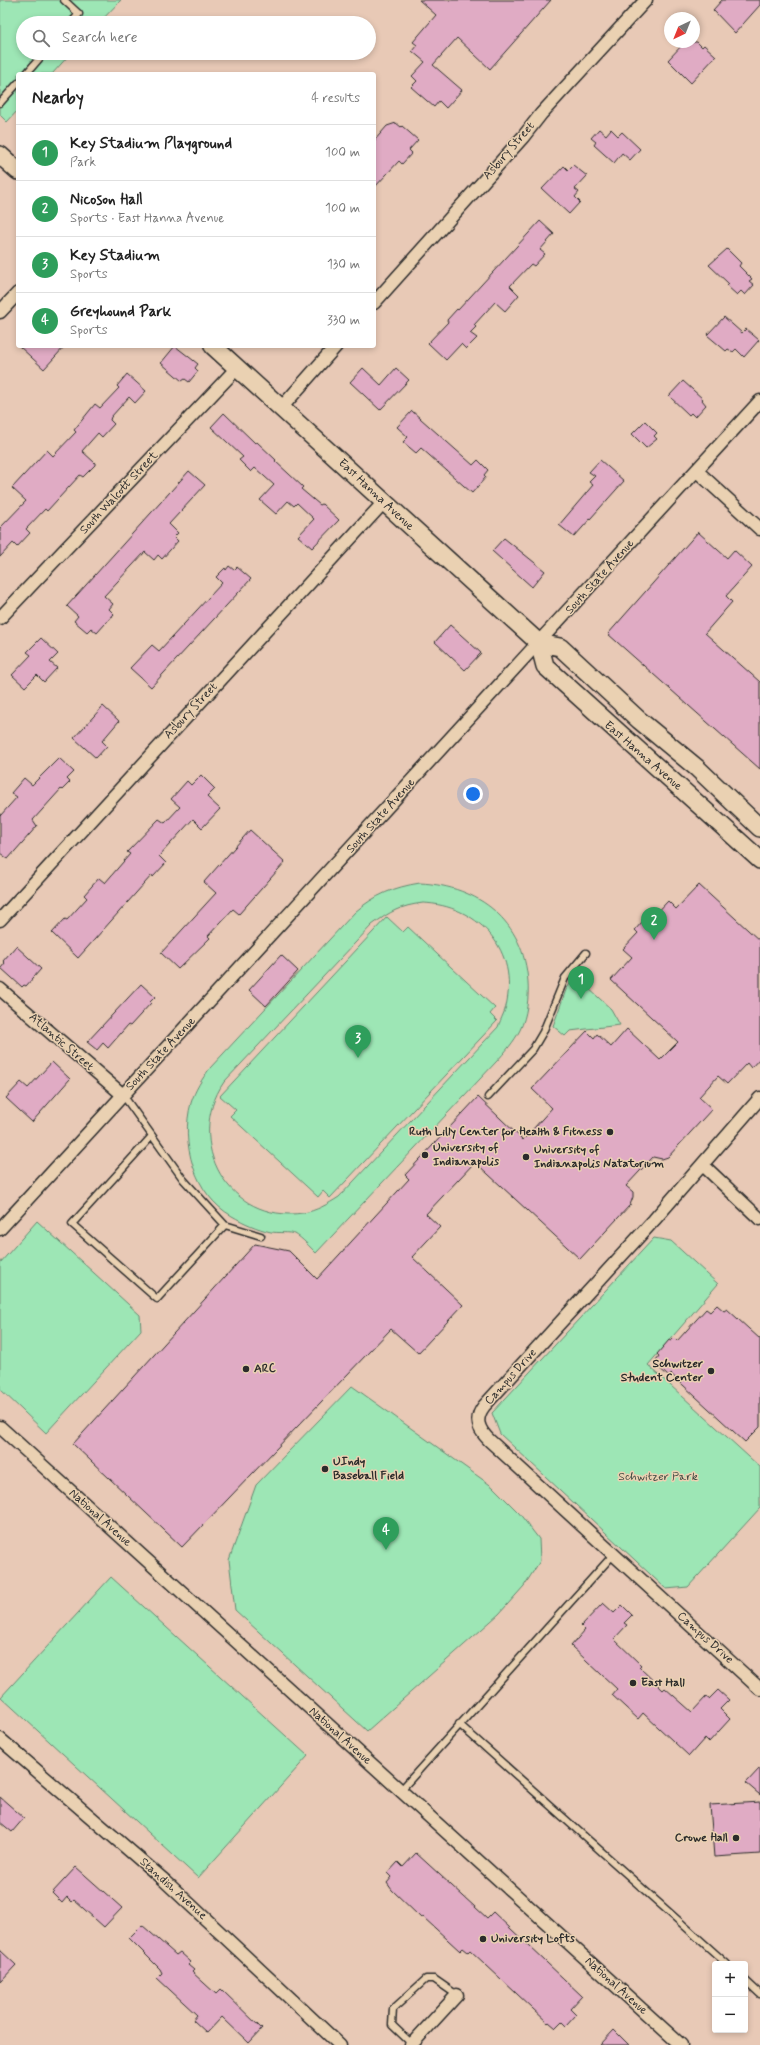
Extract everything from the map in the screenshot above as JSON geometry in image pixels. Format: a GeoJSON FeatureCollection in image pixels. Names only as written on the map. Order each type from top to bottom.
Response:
{"type":"FeatureCollection","features":[{"type":"Feature","properties":{"kind":"main road"},"geometry":{"type":"LineString","coordinates":[[0,155],[16,169]]}},
{"type":"Feature","properties":{"kind":"main road","name":"East Hanna Avenue"},"geometry":{"type":"LineString","coordinates":[[215,348],[282,407],[539,643],[560,648],[639,720],[697,768],[760,828]]}},
{"type":"Feature","properties":{"kind":"main road","name":"East Hanna Avenue"},"geometry":{"type":"LineString","coordinates":[[539,643],[545,666],[760,860]]}},
{"type":"Feature","properties":{"kind":"street","name":"Asbury Street"},"geometry":{"type":"LineString","coordinates":[[376,302],[541,114],[646,0]]}},
{"type":"Feature","properties":{"kind":"street"},"geometry":{"type":"LineString","coordinates":[[0,312],[16,295]]}},
{"type":"Feature","properties":{"kind":"street"},"geometry":{"type":"LineString","coordinates":[[282,407],[334,348]]}},
{"type":"Feature","properties":{"kind":"street","name":"South Walcott Street"},"geometry":{"type":"LineString","coordinates":[[0,618],[237,368]]}},
{"type":"Feature","properties":{"kind":"street","name":"South State Avenue"},"geometry":{"type":"LineString","coordinates":[[0,1229],[760,401]]}},
{"type":"Feature","properties":{"kind":"street"},"geometry":{"type":"LineString","coordinates":[[697,471],[760,529]]}},
{"type":"Feature","properties":{"kind":"street","name":"Asbury Street"},"geometry":{"type":"LineString","coordinates":[[0,920],[173,730],[371,519],[384,502]]}},
{"type":"Feature","properties":{"kind":"street","name":"Atlantic Street"},"geometry":{"type":"LineString","coordinates":[[0,989],[123,1095]]}},
{"type":"Feature","properties":{"kind":"street","name":"Campus Drive"},"geometry":{"type":"LineString","coordinates":[[760,1098],[703,1165],[479,1414],[478,1426],[484,1435],[760,1689]]}},
{"type":"Feature","properties":{"kind":"street"},"geometry":{"type":"LineString","coordinates":[[703,1165],[760,1219]]}},
{"type":"Feature","properties":{"kind":"street","name":"National Avenue"},"geometry":{"type":"LineString","coordinates":[[0,1427],[681,2045]]}},
{"type":"Feature","properties":{"kind":"street","name":"Standish Avenue"},"geometry":{"type":"LineString","coordinates":[[0,1739],[166,1881],[340,2045]]}},
{"type":"Feature","properties":{"kind":"street"},"geometry":{"type":"LineString","coordinates":[[411,2045],[457,1995]]}},
{"type":"Feature","properties":{"kind":"lane"},"geometry":{"type":"LineString","coordinates":[[64,0],[79,14],[77,16]]}},
{"type":"Feature","properties":{"kind":"lane"},"geometry":{"type":"LineString","coordinates":[[28,72],[38,60]]}},
{"type":"Feature","properties":{"kind":"lane"},"geometry":{"type":"LineString","coordinates":[[0,103],[16,85]]}},
{"type":"Feature","properties":{"kind":"lane"},"geometry":{"type":"LineString","coordinates":[[488,1097],[533,1049],[543,1032],[565,978],[586,953]]}},
{"type":"Feature","properties":{"kind":"lane"},"geometry":{"type":"LineString","coordinates":[[123,1095],[184,1179],[225,1225],[261,1236]]}},
{"type":"Feature","properties":{"kind":"lane"},"geometry":{"type":"LineString","coordinates":[[152,1136],[72,1224],[157,1299],[225,1225]]}},
{"type":"Feature","properties":{"kind":"lane"},"geometry":{"type":"LineString","coordinates":[[400,1791],[459,1724],[614,1555]]}},
{"type":"Feature","properties":{"kind":"lane"},"geometry":{"type":"LineString","coordinates":[[459,1724],[724,1961]]}},
{"type":"Feature","properties":{"kind":"lane"},"geometry":{"type":"LineString","coordinates":[[411,2045],[392,2025],[393,2009],[426,1979],[434,1980],[457,1995]]}},
{"type":"Feature","properties":{"kind":"lane"},"geometry":{"type":"LineString","coordinates":[[748,1983],[760,1994]]}},
{"type":"Feature","properties":{"kind":"green space"},"geometry":{"type":"Polygon","coordinates":[[[0,0],[121,0],[106,16],[16,16],[16,60],[65,60],[54,72],[16,72],[16,112],[7,122],[0,115],[0,0]]]}},
{"type":"Feature","properties":{"kind":"green space"},"geometry":{"type":"Polygon","coordinates":[[[420,883],[461,891],[479,900],[495,911],[508,925],[518,941],[525,960],[528,982],[528,1000],[524,1019],[520,1030],[509,1047],[316,1253],[295,1234],[266,1231],[237,1219],[219,1207],[208,1195],[199,1181],[189,1150],[187,1134],[191,1103],[199,1085],[210,1068],[355,912],[378,896],[393,889],[420,883]],[[423,903],[408,906],[390,913],[372,925],[224,1082],[213,1105],[209,1129],[211,1153],[220,1174],[235,1192],[254,1206],[277,1213],[303,1213],[326,1205],[339,1197],[498,1027],[505,1011],[508,981],[506,963],[499,947],[489,932],[476,921],[460,912],[442,906],[423,903]]]}},
{"type":"Feature","properties":{"kind":"green space"},"geometry":{"type":"Polygon","coordinates":[[[387,917],[403,932],[408,927],[495,1008],[490,1014],[497,1021],[330,1198],[323,1191],[318,1197],[230,1116],[236,1110],[220,1096],[387,917]]]}},
{"type":"Feature","properties":{"kind":"green space"},"geometry":{"type":"Polygon","coordinates":[[[575,976],[611,1009],[620,1025],[570,1031],[565,1036],[553,1026],[566,990],[575,976]]]}},
{"type":"Feature","properties":{"kind":"green space"},"geometry":{"type":"Polygon","coordinates":[[[37,1221],[140,1315],[141,1330],[46,1433],[0,1389],[0,1263],[37,1221]]]}},
{"type":"Feature","properties":{"kind":"green space","name":"Schwitzer Park"},"geometry":{"type":"Polygon","coordinates":[[[654,1238],[671,1241],[718,1284],[648,1365],[760,1467],[760,1508],[688,1587],[666,1589],[500,1434],[492,1413],[654,1238]]]}},
{"type":"Feature","properties":{"kind":"green space"},"geometry":{"type":"Polygon","coordinates":[[[352,1386],[493,1487],[519,1513],[539,1539],[540,1561],[524,1586],[499,1614],[367,1731],[235,1610],[229,1560],[256,1485],[352,1386]]]}},
{"type":"Feature","properties":{"kind":"green space"},"geometry":{"type":"Polygon","coordinates":[[[111,1577],[308,1756],[198,1878],[1,1697],[111,1577]]]}},
{"type":"Feature","properties":{"kind":"building"},"geometry":{"type":"Polygon","coordinates":[[[419,0],[551,0],[490,69],[457,38],[433,65],[462,90],[446,108],[439,101],[434,107],[411,87],[417,81],[412,76],[425,62],[412,51],[417,45],[413,42],[436,15],[419,0]]]}},
{"type":"Feature","properties":{"kind":"building"},"geometry":{"type":"Polygon","coordinates":[[[722,0],[760,0],[760,5],[735,33],[713,10],[722,0]]]}},
{"type":"Feature","properties":{"kind":"building"},"geometry":{"type":"Polygon","coordinates":[[[700,45],[702,47],[704,45],[716,56],[691,83],[668,60],[679,48],[700,48],[700,45]]]}},
{"type":"Feature","properties":{"kind":"building"},"geometry":{"type":"Polygon","coordinates":[[[396,123],[401,127],[402,126],[418,140],[409,150],[412,153],[402,164],[399,161],[376,186],[376,139],[387,126],[396,123]]]}},
{"type":"Feature","properties":{"kind":"building"},"geometry":{"type":"Polygon","coordinates":[[[599,129],[606,135],[611,129],[618,136],[622,132],[640,149],[630,160],[622,153],[614,163],[594,145],[596,142],[591,138],[599,129]]]}},
{"type":"Feature","properties":{"kind":"building"},"geometry":{"type":"Polygon","coordinates":[[[573,165],[587,176],[575,189],[579,192],[575,197],[580,202],[569,214],[542,189],[564,166],[568,170],[573,165]]]}},
{"type":"Feature","properties":{"kind":"building"},"geometry":{"type":"Polygon","coordinates":[[[540,221],[554,234],[540,250],[545,254],[534,266],[531,264],[510,286],[519,295],[505,311],[495,302],[474,325],[476,327],[470,333],[477,338],[466,349],[461,344],[446,360],[428,343],[448,322],[447,320],[457,309],[458,310],[540,221]]]}},
{"type":"Feature","properties":{"kind":"building"},"geometry":{"type":"Polygon","coordinates":[[[727,249],[741,263],[739,266],[752,279],[749,281],[754,285],[745,295],[741,291],[737,295],[727,286],[729,284],[709,265],[727,249]]]}},
{"type":"Feature","properties":{"kind":"building"},"geometry":{"type":"Polygon","coordinates":[[[724,317],[742,333],[746,329],[759,340],[744,357],[736,349],[733,352],[728,349],[726,351],[707,335],[724,317]]]}},
{"type":"Feature","properties":{"kind":"building"},"geometry":{"type":"Polygon","coordinates":[[[21,348],[63,348],[44,369],[21,348]]]}},
{"type":"Feature","properties":{"kind":"building"},"geometry":{"type":"Polygon","coordinates":[[[173,348],[178,348],[198,364],[195,368],[198,371],[189,382],[185,379],[182,381],[161,363],[173,348]]]}},
{"type":"Feature","properties":{"kind":"building"},"geometry":{"type":"Polygon","coordinates":[[[363,368],[381,385],[396,368],[409,380],[380,410],[350,382],[363,368]]]}},
{"type":"Feature","properties":{"kind":"building"},"geometry":{"type":"Polygon","coordinates":[[[127,374],[146,391],[135,403],[129,397],[111,417],[110,420],[114,424],[102,437],[98,433],[82,451],[95,463],[95,465],[83,477],[80,475],[47,511],[45,509],[26,529],[30,533],[17,547],[13,543],[0,557],[0,528],[26,501],[12,488],[47,450],[53,456],[76,432],[74,430],[95,404],[100,408],[119,388],[117,386],[127,374]]]}},
{"type":"Feature","properties":{"kind":"building"},"geometry":{"type":"Polygon","coordinates":[[[683,381],[703,399],[702,400],[706,405],[695,417],[691,413],[689,415],[669,396],[683,381]]]}},
{"type":"Feature","properties":{"kind":"building"},"geometry":{"type":"Polygon","coordinates":[[[412,411],[473,465],[478,460],[488,470],[484,475],[486,477],[472,493],[421,448],[416,453],[403,442],[408,437],[397,427],[412,411]]]}},
{"type":"Feature","properties":{"kind":"building"},"geometry":{"type":"Polygon","coordinates":[[[224,413],[255,443],[257,442],[276,460],[275,461],[303,487],[301,489],[320,505],[322,504],[339,520],[312,548],[298,536],[314,519],[297,503],[294,506],[288,501],[276,514],[260,500],[274,485],[255,468],[251,472],[239,460],[243,457],[211,427],[224,413]]]}},
{"type":"Feature","properties":{"kind":"building"},"geometry":{"type":"Polygon","coordinates":[[[645,421],[657,433],[654,436],[657,439],[646,448],[632,434],[645,421]]]}},
{"type":"Feature","properties":{"kind":"building"},"geometry":{"type":"Polygon","coordinates":[[[600,460],[624,481],[574,537],[559,525],[593,485],[589,482],[595,476],[589,472],[600,460]]]}},
{"type":"Feature","properties":{"kind":"building"},"geometry":{"type":"Polygon","coordinates":[[[189,471],[205,485],[169,524],[178,533],[174,537],[178,541],[162,559],[158,555],[154,560],[145,552],[104,596],[113,604],[109,609],[114,614],[97,633],[91,628],[87,632],[74,621],[78,616],[67,606],[189,471]]]}},
{"type":"Feature","properties":{"kind":"building"},"geometry":{"type":"Polygon","coordinates":[[[698,532],[727,558],[734,550],[752,567],[726,596],[732,602],[705,633],[760,682],[760,769],[608,634],[698,532]]]}},
{"type":"Feature","properties":{"kind":"building"},"geometry":{"type":"Polygon","coordinates":[[[504,538],[545,571],[532,587],[492,551],[504,538]]]}},
{"type":"Feature","properties":{"kind":"building"},"geometry":{"type":"Polygon","coordinates":[[[229,566],[234,570],[237,567],[251,579],[151,687],[130,668],[152,645],[159,651],[222,583],[216,577],[229,566]]]}},
{"type":"Feature","properties":{"kind":"building"},"geometry":{"type":"Polygon","coordinates":[[[450,625],[481,653],[465,670],[435,642],[450,625]]]}},
{"type":"Feature","properties":{"kind":"building"},"geometry":{"type":"Polygon","coordinates":[[[41,638],[58,654],[50,662],[57,668],[44,682],[37,675],[25,687],[12,675],[31,655],[27,652],[41,638]]]}},
{"type":"Feature","properties":{"kind":"building"},"geometry":{"type":"Polygon","coordinates":[[[103,706],[119,721],[102,741],[107,746],[96,758],[74,738],[103,706]]]}},
{"type":"Feature","properties":{"kind":"building"},"geometry":{"type":"Polygon","coordinates":[[[59,758],[74,772],[67,779],[70,782],[62,790],[61,789],[33,820],[37,826],[8,859],[0,853],[0,816],[17,797],[11,793],[24,778],[32,785],[59,758]]]}},
{"type":"Feature","properties":{"kind":"building"},"geometry":{"type":"Polygon","coordinates":[[[201,775],[215,789],[207,797],[220,809],[202,828],[193,819],[159,856],[166,863],[153,877],[152,875],[78,958],[52,933],[65,919],[67,920],[87,898],[84,895],[99,878],[105,883],[130,854],[127,852],[159,819],[165,823],[180,807],[171,799],[187,781],[191,785],[201,775]]]}},
{"type":"Feature","properties":{"kind":"building"},"geometry":{"type":"Polygon","coordinates":[[[250,830],[285,862],[239,914],[233,909],[208,936],[210,938],[178,969],[161,953],[216,893],[204,882],[250,830]]]}},
{"type":"Feature","properties":{"kind":"building"},"geometry":{"type":"Polygon","coordinates":[[[699,885],[760,941],[760,1058],[751,1068],[747,1063],[727,1084],[718,1076],[699,1097],[712,1109],[668,1157],[662,1159],[653,1157],[626,1186],[633,1192],[630,1205],[580,1259],[475,1162],[426,1214],[440,1227],[412,1257],[463,1305],[418,1353],[391,1329],[182,1547],[73,1444],[255,1244],[289,1251],[317,1279],[409,1179],[405,1175],[478,1097],[523,1140],[552,1108],[532,1089],[587,1031],[594,1038],[597,1034],[611,1047],[627,1029],[660,1060],[678,1042],[611,980],[632,957],[623,949],[638,933],[635,930],[649,914],[652,918],[668,901],[676,909],[699,885]]]}},
{"type":"Feature","properties":{"kind":"building"},"geometry":{"type":"Polygon","coordinates":[[[16,946],[41,969],[26,986],[24,985],[22,987],[1,968],[5,963],[3,961],[16,946]]]}},
{"type":"Feature","properties":{"kind":"building"},"geometry":{"type":"Polygon","coordinates":[[[281,955],[298,971],[266,1006],[249,990],[281,955]]]}},
{"type":"Feature","properties":{"kind":"building"},"geometry":{"type":"Polygon","coordinates":[[[141,984],[155,997],[150,1002],[151,1003],[130,1026],[128,1025],[108,1048],[103,1043],[97,1050],[87,1042],[141,984]]]}},
{"type":"Feature","properties":{"kind":"building"},"geometry":{"type":"Polygon","coordinates":[[[52,1062],[70,1079],[32,1122],[6,1098],[21,1082],[28,1088],[52,1062]]]}},
{"type":"Feature","properties":{"kind":"building","name":"Schwitzer Student Center"},"geometry":{"type":"Polygon","coordinates":[[[717,1305],[724,1311],[727,1309],[760,1339],[760,1427],[745,1442],[671,1374],[669,1377],[654,1363],[659,1356],[657,1354],[669,1340],[671,1341],[674,1338],[677,1341],[706,1309],[710,1312],[717,1305]]]}},
{"type":"Feature","properties":{"kind":"building","name":"East Hall"},"geometry":{"type":"Polygon","coordinates":[[[603,1603],[614,1613],[622,1605],[632,1615],[624,1623],[627,1625],[614,1639],[641,1665],[639,1667],[663,1690],[665,1688],[692,1712],[706,1697],[709,1699],[718,1690],[729,1700],[720,1709],[730,1719],[709,1742],[705,1738],[689,1756],[643,1713],[638,1719],[612,1695],[617,1689],[571,1646],[585,1630],[581,1626],[603,1603]]]}},
{"type":"Feature","properties":{"kind":"building"},"geometry":{"type":"Polygon","coordinates":[[[760,1768],[760,1795],[746,1783],[760,1768]]]}},
{"type":"Feature","properties":{"kind":"building"},"geometry":{"type":"Polygon","coordinates":[[[0,1797],[24,1818],[12,1832],[0,1822],[0,1797]]]}},
{"type":"Feature","properties":{"kind":"building","name":"Crowe Hall"},"geometry":{"type":"Polygon","coordinates":[[[760,1802],[760,1854],[714,1857],[710,1805],[760,1802]]]}},
{"type":"Feature","properties":{"kind":"building","name":"University Lofts"},"geometry":{"type":"Polygon","coordinates":[[[416,1853],[487,1918],[493,1912],[582,1996],[570,2009],[576,2015],[566,2026],[562,2022],[556,2028],[549,2022],[548,2023],[470,1950],[468,1952],[463,1948],[460,1951],[423,1917],[421,1918],[392,1890],[387,1883],[392,1877],[388,1873],[398,1862],[403,1867],[416,1853]]]}},
{"type":"Feature","properties":{"kind":"building"},"geometry":{"type":"Polygon","coordinates":[[[76,1867],[122,1908],[104,1927],[74,1900],[72,1902],[67,1897],[62,1903],[52,1893],[76,1867]]]}},
{"type":"Feature","properties":{"kind":"building"},"geometry":{"type":"Polygon","coordinates":[[[142,1925],[176,1955],[180,1952],[191,1962],[188,1965],[194,1970],[192,1972],[216,1994],[221,1989],[262,2029],[249,2043],[222,2017],[207,2033],[193,2020],[197,2015],[157,1978],[162,1973],[160,1969],[129,1938],[142,1925]]]}},
{"type":"Feature","properties":{"kind":"building"},"geometry":{"type":"Polygon","coordinates":[[[0,1950],[16,1965],[0,1982],[0,1950]]]}},
{"type":"Feature","properties":{"kind":"building"},"geometry":{"type":"Polygon","coordinates":[[[614,2030],[629,2045],[600,2045],[614,2030]]]}},
{"type":"Feature","properties":{"kind":"place","name":"Nicoson Hall"},"geometry":{"type":"Point","coordinates":[654,940]}},
{"type":"Feature","properties":{"kind":"place","name":"Key Stadium Playground"},"geometry":{"type":"Point","coordinates":[581,999]}},
{"type":"Feature","properties":{"kind":"place","name":"Key Stadium"},"geometry":{"type":"Point","coordinates":[358,1058]}},
{"type":"Feature","properties":{"kind":"place","name":"Ruth Lilly Center for Health & Fitness"},"geometry":{"type":"Point","coordinates":[610,1132]}},
{"type":"Feature","properties":{"kind":"place","name":"University of Indianapolis"},"geometry":{"type":"Point","coordinates":[425,1155]}},
{"type":"Feature","properties":{"kind":"place","name":"University of Indianapolis Natatorium"},"geometry":{"type":"Point","coordinates":[526,1157]}},
{"type":"Feature","properties":{"kind":"place","name":"ARC"},"geometry":{"type":"Point","coordinates":[246,1369]}},
{"type":"Feature","properties":{"kind":"place","name":"Schwitzer Student Center"},"geometry":{"type":"Point","coordinates":[711,1371]}},
{"type":"Feature","properties":{"kind":"place","name":"UIndy Baseball Field"},"geometry":{"type":"Point","coordinates":[325,1469]}},
{"type":"Feature","properties":{"kind":"place","name":"Greyhound Park"},"geometry":{"type":"Point","coordinates":[386,1550]}},
{"type":"Feature","properties":{"kind":"place","name":"East Hall"},"geometry":{"type":"Point","coordinates":[633,1683]}},
{"type":"Feature","properties":{"kind":"place","name":"Crowe Hall"},"geometry":{"type":"Point","coordinates":[736,1838]}},
{"type":"Feature","properties":{"kind":"place","name":"University Lofts"},"geometry":{"type":"Point","coordinates":[483,1939]}}]}
